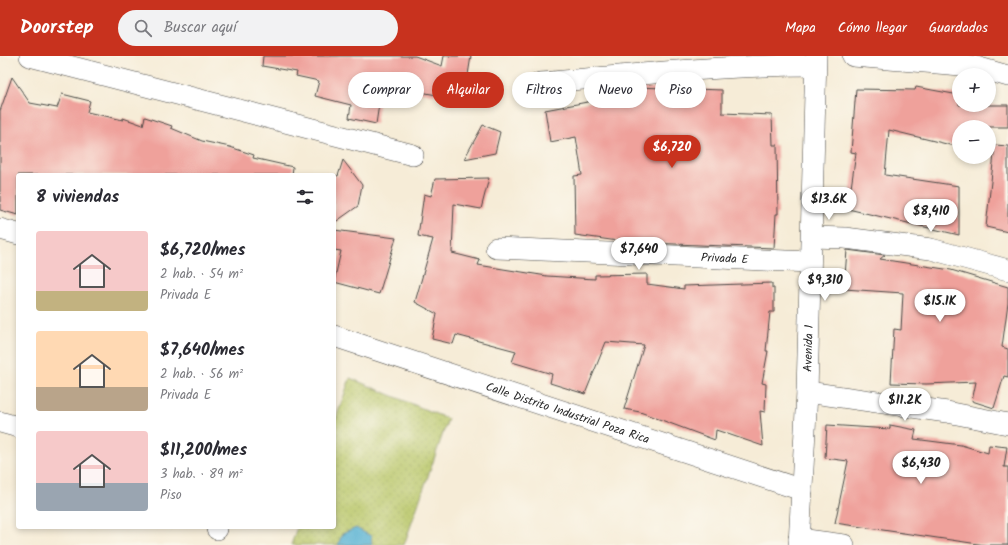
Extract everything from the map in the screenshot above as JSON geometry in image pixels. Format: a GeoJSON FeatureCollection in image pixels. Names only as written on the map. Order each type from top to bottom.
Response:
{"type":"FeatureCollection","features":[{"type":"Feature","properties":{"kind":"street"},"geometry":{"type":"LineString","coordinates":[[30,56],[413,155]]}},
{"type":"Feature","properties":{"kind":"street"},"geometry":{"type":"LineString","coordinates":[[853,56],[973,66],[1008,76]]}},
{"type":"Feature","properties":{"kind":"street"},"geometry":{"type":"LineString","coordinates":[[576,81],[670,72],[790,65],[815,60]]}},
{"type":"Feature","properties":{"kind":"street","name":"Avenida 1"},"geometry":{"type":"LineString","coordinates":[[799,542],[807,392],[812,237],[815,60]]}},
{"type":"Feature","properties":{"kind":"street"},"geometry":{"type":"LineString","coordinates":[[0,228],[16,233]]}},
{"type":"Feature","properties":{"kind":"street"},"geometry":{"type":"LineString","coordinates":[[812,237],[845,238],[931,249],[1008,270]]}},
{"type":"Feature","properties":{"kind":"street","name":"Privada E"},"geometry":{"type":"LineString","coordinates":[[496,248],[810,262]]}},
{"type":"Feature","properties":{"kind":"street","name":"Calle Distrito Industrial Poza Rica"},"geometry":{"type":"LineString","coordinates":[[336,337],[802,490]]}},
{"type":"Feature","properties":{"kind":"street"},"geometry":{"type":"LineString","coordinates":[[807,392],[947,412],[1008,424]]}},
{"type":"Feature","properties":{"kind":"street"},"geometry":{"type":"LineString","coordinates":[[0,422],[16,426]]}},
{"type":"Feature","properties":{"kind":"street"},"geometry":{"type":"LineString","coordinates":[[799,542],[844,545]]}},
{"type":"Feature","properties":{"kind":"green space"},"geometry":{"type":"Polygon","coordinates":[[[350,378],[448,419],[404,545],[291,545],[296,529],[336,529],[336,418],[350,378]]]}},
{"type":"Feature","properties":{"kind":"water"},"geometry":{"type":"Polygon","coordinates":[[[356,528],[371,536],[372,545],[338,545],[342,534],[356,528]]]}},
{"type":"Feature","properties":{"kind":"building"},"geometry":{"type":"Polygon","coordinates":[[[263,56],[415,56],[442,66],[444,56],[471,56],[468,72],[432,72],[432,94],[424,93],[424,72],[348,72],[348,104],[315,96],[319,81],[296,76],[297,72],[262,66],[263,56]]]}},
{"type":"Feature","properties":{"kind":"building"},"geometry":{"type":"Polygon","coordinates":[[[12,77],[30,103],[57,108],[62,94],[90,101],[87,112],[123,120],[123,118],[143,125],[145,117],[172,126],[171,128],[202,141],[230,147],[254,155],[253,158],[293,167],[292,173],[16,173],[16,214],[0,210],[0,111],[12,77]]]}},
{"type":"Feature","properties":{"kind":"building"},"geometry":{"type":"Polygon","coordinates":[[[647,87],[655,88],[655,108],[706,108],[706,89],[722,90],[722,113],[772,115],[773,145],[777,145],[778,214],[776,214],[774,248],[625,242],[575,235],[574,176],[582,175],[576,137],[550,142],[545,110],[556,108],[576,108],[576,104],[584,103],[584,108],[647,108],[647,87]]]}},
{"type":"Feature","properties":{"kind":"building"},"geometry":{"type":"Polygon","coordinates":[[[916,87],[952,94],[952,112],[996,112],[996,105],[1008,105],[1008,127],[996,127],[996,120],[952,120],[952,145],[889,130],[885,175],[959,186],[959,235],[848,209],[856,153],[851,152],[856,89],[915,90],[916,87]]]}},
{"type":"Feature","properties":{"kind":"building"},"geometry":{"type":"Polygon","coordinates":[[[351,108],[378,108],[376,124],[349,118],[351,108]]]}},
{"type":"Feature","properties":{"kind":"building"},"geometry":{"type":"Polygon","coordinates":[[[483,125],[500,132],[495,153],[464,159],[483,125]]]}},
{"type":"Feature","properties":{"kind":"building"},"geometry":{"type":"Polygon","coordinates":[[[996,145],[1008,146],[1008,232],[986,227],[993,164],[996,164],[996,145]]]}},
{"type":"Feature","properties":{"kind":"building"},"geometry":{"type":"Polygon","coordinates":[[[343,160],[362,185],[358,206],[336,222],[336,176],[338,176],[343,160]]]}},
{"type":"Feature","properties":{"kind":"building"},"geometry":{"type":"Polygon","coordinates":[[[489,178],[481,209],[454,204],[452,253],[480,260],[478,265],[547,276],[595,279],[595,275],[647,274],[647,284],[684,289],[684,286],[772,283],[772,288],[774,288],[774,312],[770,312],[766,351],[768,351],[762,383],[766,384],[765,412],[760,411],[763,446],[716,430],[715,440],[640,412],[624,409],[644,345],[606,342],[585,394],[550,383],[552,374],[512,362],[516,351],[456,335],[453,344],[432,339],[437,314],[415,302],[433,239],[418,236],[424,194],[431,196],[435,179],[489,178]]]}},
{"type":"Feature","properties":{"kind":"building"},"geometry":{"type":"Polygon","coordinates":[[[336,230],[396,238],[379,294],[336,283],[336,273],[341,251],[336,250],[336,230]]]}},
{"type":"Feature","properties":{"kind":"building"},"geometry":{"type":"Polygon","coordinates":[[[847,250],[885,255],[880,259],[951,270],[1008,287],[1008,303],[1002,347],[1008,349],[1008,377],[1004,376],[994,408],[972,401],[976,382],[926,384],[891,383],[894,329],[901,330],[903,293],[844,289],[847,250]]]}},
{"type":"Feature","properties":{"kind":"building"},"geometry":{"type":"Polygon","coordinates":[[[827,425],[890,429],[890,425],[916,430],[914,439],[961,445],[988,453],[989,445],[1007,447],[1004,467],[1008,467],[1008,545],[985,545],[835,523],[848,461],[825,458],[827,425]]]}}]}
